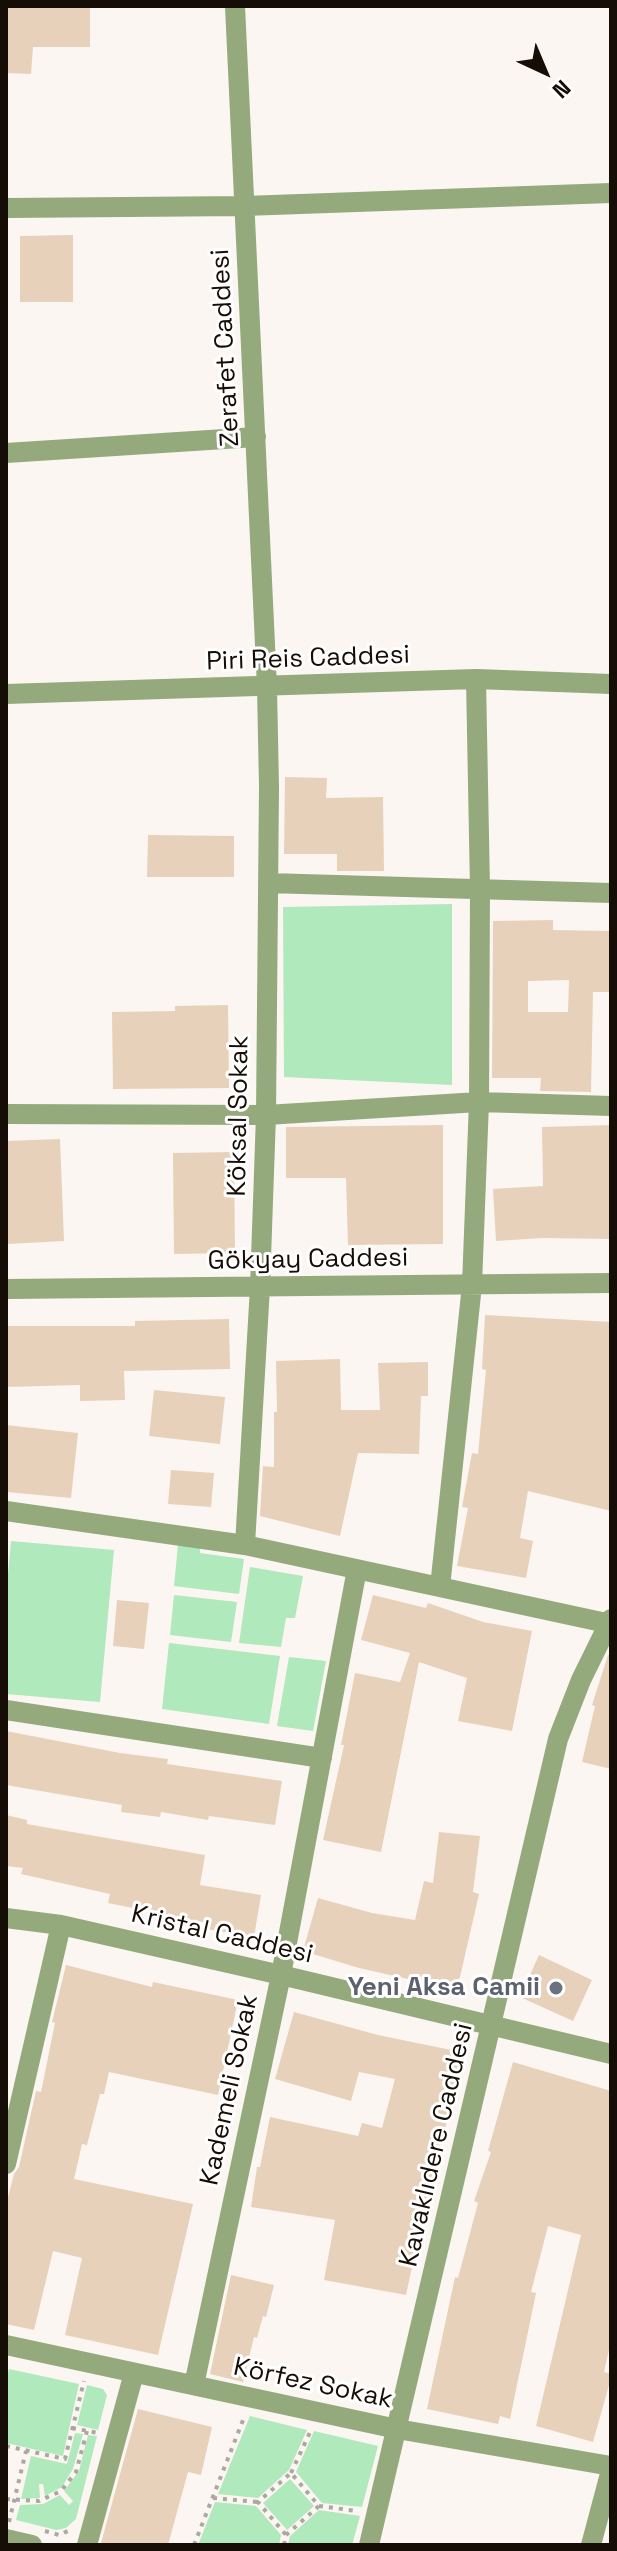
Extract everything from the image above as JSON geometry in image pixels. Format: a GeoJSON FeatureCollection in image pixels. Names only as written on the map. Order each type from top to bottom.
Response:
{"type":"FeatureCollection","features":[{"type":"Feature","properties":{"kind":"street","name":"Zerafet Caddesi"},"geometry":{"type":"LineString","coordinates":[[235,6],[267,687]]}},
{"type":"Feature","properties":{"kind":"street"},"geometry":{"type":"LineString","coordinates":[[6,208],[244,206],[611,193]]}},
{"type":"Feature","properties":{"kind":"street"},"geometry":{"type":"LineString","coordinates":[[6,453],[256,437]]}},
{"type":"Feature","properties":{"kind":"street"},"geometry":{"type":"LineString","coordinates":[[440,1587],[472,1285],[479,1102],[480,889],[476,679]]}},
{"type":"Feature","properties":{"kind":"street","name":"Piri Reis Caddesi"},"geometry":{"type":"LineString","coordinates":[[6,694],[476,679],[611,684]]}},
{"type":"Feature","properties":{"kind":"street","name":"Köksal Sokak"},"geometry":{"type":"LineString","coordinates":[[245,1545],[266,1115],[267,687]]}},
{"type":"Feature","properties":{"kind":"street"},"geometry":{"type":"LineString","coordinates":[[268,883],[611,893]]}},
{"type":"Feature","properties":{"kind":"street"},"geometry":{"type":"LineString","coordinates":[[6,1114],[266,1115],[479,1102],[611,1106]]}},
{"type":"Feature","properties":{"kind":"street","name":"Gökyay Caddesi"},"geometry":{"type":"LineString","coordinates":[[6,1289],[611,1283]]}},
{"type":"Feature","properties":{"kind":"street"},"geometry":{"type":"LineString","coordinates":[[6,1511],[245,1545],[610,1622]]}},
{"type":"Feature","properties":{"kind":"street","name":"Kademeli Sokak"},"geometry":{"type":"LineString","coordinates":[[194,2385],[281,1975],[357,1569]]}},
{"type":"Feature","properties":{"kind":"street","name":"Kavaklıdere Caddesi"},"geometry":{"type":"LineString","coordinates":[[369,2545],[558,1739],[581,1680],[610,1622]]}},
{"type":"Feature","properties":{"kind":"street"},"geometry":{"type":"LineString","coordinates":[[6,1710],[322,1758]]}},
{"type":"Feature","properties":{"kind":"street","name":"Kristal Caddesi"},"geometry":{"type":"LineString","coordinates":[[6,1918],[61,1925],[611,2054]]}},
{"type":"Feature","properties":{"kind":"street"},"geometry":{"type":"LineString","coordinates":[[6,2164],[10,2132],[61,1925]]}},
{"type":"Feature","properties":{"kind":"street","name":"Körfez Sokak"},"geometry":{"type":"LineString","coordinates":[[6,2345],[194,2385],[319,2423],[397,2429],[611,2468]]}},
{"type":"Feature","properties":{"kind":"street"},"geometry":{"type":"LineString","coordinates":[[87,2545],[134,2373]]}},
{"type":"Feature","properties":{"kind":"street"},"geometry":{"type":"LineString","coordinates":[[591,2545],[611,2468]]}},
{"type":"Feature","properties":{"kind":"street"},"geometry":{"type":"LineString","coordinates":[[10,2532],[33,2537]]}},
{"type":"Feature","properties":{"kind":"path"},"geometry":{"type":"LineString","coordinates":[[6,2446],[65,2459],[84,2381]]}},
{"type":"Feature","properties":{"kind":"path"},"geometry":{"type":"LineString","coordinates":[[194,2545],[246,2412]]}},
{"type":"Feature","properties":{"kind":"path"},"geometry":{"type":"LineString","coordinates":[[299,2424],[319,2423]]}},
{"type":"Feature","properties":{"kind":"path"},"geometry":{"type":"LineString","coordinates":[[258,2502],[291,2473],[319,2423]]}},
{"type":"Feature","properties":{"kind":"path"},"geometry":{"type":"LineString","coordinates":[[72,2428],[102,2434]]}},
{"type":"Feature","properties":{"kind":"path"},"geometry":{"type":"LineString","coordinates":[[6,2499],[39,2501],[61,2491],[76,2472],[87,2431]]}},
{"type":"Feature","properties":{"kind":"path"},"geometry":{"type":"LineString","coordinates":[[10,2532],[26,2451]]}},
{"type":"Feature","properties":{"kind":"path"},"geometry":{"type":"LineString","coordinates":[[291,2473],[319,2506],[364,2512]]}},
{"type":"Feature","properties":{"kind":"path"},"geometry":{"type":"LineString","coordinates":[[213,2498],[258,2502],[286,2535]]}},
{"type":"Feature","properties":{"kind":"path"},"geometry":{"type":"LineString","coordinates":[[284,2545],[286,2535],[319,2506]]}},
{"type":"Feature","properties":{"kind":"path"},"geometry":{"type":"LineString","coordinates":[[33,2537],[59,2535],[75,2526]]}},
{"type":"Feature","properties":{"kind":"green space"},"geometry":{"type":"Polygon","coordinates":[[[452,904],[452,1085],[284,1077],[283,907],[452,904]]]}},
{"type":"Feature","properties":{"kind":"green space"},"geometry":{"type":"Polygon","coordinates":[[[11,1541],[114,1550],[100,1702],[6,1694],[6,1597],[11,1541]]]}},
{"type":"Feature","properties":{"kind":"green space"},"geometry":{"type":"Polygon","coordinates":[[[178,1545],[200,1546],[200,1553],[244,1559],[239,1594],[174,1586],[178,1545]]]}},
{"type":"Feature","properties":{"kind":"green space"},"geometry":{"type":"Polygon","coordinates":[[[250,1567],[303,1576],[295,1618],[286,1618],[281,1647],[239,1643],[250,1567]]]}},
{"type":"Feature","properties":{"kind":"green space"},"geometry":{"type":"Polygon","coordinates":[[[174,1595],[237,1602],[231,1642],[170,1635],[174,1595]]]}},
{"type":"Feature","properties":{"kind":"green space"},"geometry":{"type":"Polygon","coordinates":[[[169,1643],[280,1656],[269,1724],[162,1709],[169,1643]]]}},
{"type":"Feature","properties":{"kind":"green space"},"geometry":{"type":"Polygon","coordinates":[[[289,1657],[326,1661],[313,1731],[277,1726],[289,1657]]]}},
{"type":"Feature","properties":{"kind":"green space"},"geometry":{"type":"Polygon","coordinates":[[[9,2369],[79,2384],[63,2456],[6,2443],[6,2380],[9,2369]]]}},
{"type":"Feature","properties":{"kind":"green space"},"geometry":{"type":"Polygon","coordinates":[[[87,2385],[103,2389],[107,2395],[98,2430],[77,2425],[87,2385]]]}},
{"type":"Feature","properties":{"kind":"green space"},"geometry":{"type":"Polygon","coordinates":[[[250,2416],[307,2430],[289,2470],[258,2498],[218,2494],[250,2416]]]}},
{"type":"Feature","properties":{"kind":"green space"},"geometry":{"type":"Polygon","coordinates":[[[314,2431],[378,2446],[362,2507],[322,2503],[296,2472],[314,2431]]]}},
{"type":"Feature","properties":{"kind":"green space"},"geometry":{"type":"Polygon","coordinates":[[[75,2433],[83,2434],[73,2469],[62,2487],[45,2496],[43,2484],[39,2484],[40,2498],[21,2499],[31,2456],[67,2464],[75,2433]]]}},
{"type":"Feature","properties":{"kind":"green space"},"geometry":{"type":"Polygon","coordinates":[[[88,2435],[97,2436],[76,2519],[66,2528],[56,2530],[16,2520],[20,2505],[43,2504],[60,2495],[69,2505],[73,2501],[64,2491],[79,2471],[88,2435]]]}},
{"type":"Feature","properties":{"kind":"green space"},"geometry":{"type":"Polygon","coordinates":[[[290,2479],[314,2506],[287,2530],[263,2503],[290,2479]]]}},
{"type":"Feature","properties":{"kind":"green space"},"geometry":{"type":"Polygon","coordinates":[[[215,2502],[256,2506],[281,2535],[279,2545],[198,2545],[215,2502]]]}},
{"type":"Feature","properties":{"kind":"green space"},"geometry":{"type":"Polygon","coordinates":[[[319,2510],[360,2516],[352,2545],[288,2545],[290,2536],[319,2510]]]}},
{"type":"Feature","properties":{"kind":"building"},"geometry":{"type":"Polygon","coordinates":[[[6,6],[90,6],[90,47],[33,47],[31,74],[6,73],[6,6]]]}},
{"type":"Feature","properties":{"kind":"building"},"geometry":{"type":"Polygon","coordinates":[[[73,235],[73,302],[20,302],[20,236],[73,235]]]}},
{"type":"Feature","properties":{"kind":"building"},"geometry":{"type":"Polygon","coordinates":[[[285,777],[327,778],[326,798],[383,797],[384,871],[337,871],[337,854],[284,854],[285,777]]]}},
{"type":"Feature","properties":{"kind":"building"},"geometry":{"type":"Polygon","coordinates":[[[148,835],[234,836],[234,877],[147,877],[148,835]]]}},
{"type":"Feature","properties":{"kind":"building"},"geometry":{"type":"Polygon","coordinates":[[[553,920],[553,930],[611,931],[611,992],[593,992],[591,1092],[540,1091],[541,1078],[492,1078],[493,921],[553,920]],[[569,980],[528,981],[528,1012],[568,1012],[569,980]]]}},
{"type":"Feature","properties":{"kind":"building"},"geometry":{"type":"Polygon","coordinates":[[[228,1005],[229,1088],[113,1089],[112,1012],[175,1011],[175,1006],[228,1005]]]}},
{"type":"Feature","properties":{"kind":"building"},"geometry":{"type":"Polygon","coordinates":[[[443,1125],[443,1244],[348,1245],[346,1178],[286,1178],[286,1127],[443,1125]]]}},
{"type":"Feature","properties":{"kind":"building"},"geometry":{"type":"Polygon","coordinates":[[[611,1125],[611,1239],[496,1241],[493,1189],[543,1186],[542,1127],[611,1125]]]}},
{"type":"Feature","properties":{"kind":"building"},"geometry":{"type":"Polygon","coordinates":[[[60,1139],[64,1241],[8,1244],[6,1141],[60,1139]]]}},
{"type":"Feature","properties":{"kind":"building"},"geometry":{"type":"Polygon","coordinates":[[[234,1152],[235,1253],[174,1254],[173,1153],[234,1152]]]}},
{"type":"Feature","properties":{"kind":"building"},"geometry":{"type":"Polygon","coordinates":[[[485,1315],[611,1322],[611,1511],[528,1491],[520,1538],[533,1541],[526,1578],[457,1566],[468,1508],[462,1507],[472,1453],[478,1454],[486,1370],[482,1369],[485,1315]]]}},
{"type":"Feature","properties":{"kind":"building"},"geometry":{"type":"Polygon","coordinates":[[[229,1319],[230,1369],[124,1371],[125,1400],[80,1401],[80,1385],[6,1387],[6,1326],[135,1326],[135,1321],[229,1319]]]}},
{"type":"Feature","properties":{"kind":"building"},"geometry":{"type":"Polygon","coordinates":[[[340,1359],[341,1410],[380,1410],[378,1363],[428,1362],[428,1396],[421,1396],[419,1454],[358,1453],[340,1536],[260,1516],[263,1466],[274,1467],[276,1361],[340,1359]]]}},
{"type":"Feature","properties":{"kind":"building"},"geometry":{"type":"Polygon","coordinates":[[[154,1390],[225,1397],[220,1444],[149,1436],[154,1390]]]}},
{"type":"Feature","properties":{"kind":"building"},"geometry":{"type":"Polygon","coordinates":[[[6,1425],[78,1433],[71,1498],[6,1492],[6,1425]]]}},
{"type":"Feature","properties":{"kind":"building"},"geometry":{"type":"Polygon","coordinates":[[[171,1470],[214,1473],[211,1507],[168,1504],[171,1470]]]}},
{"type":"Feature","properties":{"kind":"building"},"geometry":{"type":"Polygon","coordinates":[[[373,1595],[426,1608],[428,1603],[483,1622],[532,1631],[512,1731],[458,1721],[467,1678],[419,1662],[381,1852],[323,1840],[344,1745],[341,1745],[355,1673],[400,1682],[410,1653],[361,1640],[373,1595]]]}},
{"type":"Feature","properties":{"kind":"building"},"geometry":{"type":"Polygon","coordinates":[[[117,1600],[149,1603],[144,1649],[113,1646],[117,1600]]]}},
{"type":"Feature","properties":{"kind":"building"},"geometry":{"type":"Polygon","coordinates":[[[608,1655],[611,1655],[611,1769],[582,1762],[595,1706],[592,1705],[608,1655]]]}},
{"type":"Feature","properties":{"kind":"building"},"geometry":{"type":"Polygon","coordinates":[[[6,1731],[168,1759],[167,1764],[282,1781],[275,1825],[209,1816],[208,1820],[161,1812],[160,1817],[121,1812],[122,1805],[6,1785],[6,1731]]]}},
{"type":"Feature","properties":{"kind":"building"},"geometry":{"type":"Polygon","coordinates":[[[6,1815],[27,1820],[27,1824],[205,1855],[200,1885],[261,1895],[254,1937],[206,1929],[207,1923],[108,1903],[110,1894],[21,1874],[23,1868],[6,1866],[6,1815]]]}},
{"type":"Feature","properties":{"kind":"building"},"geometry":{"type":"Polygon","coordinates":[[[439,1832],[480,1836],[473,1892],[479,1894],[457,1990],[359,1968],[303,1951],[318,1898],[372,1913],[415,1920],[424,1881],[433,1883],[439,1832]]]}},
{"type":"Feature","properties":{"kind":"building","name":"Yeni Aksa Camii"},"geometry":{"type":"Polygon","coordinates":[[[539,1955],[592,1980],[573,2021],[520,1997],[539,1955]]]}},
{"type":"Feature","properties":{"kind":"building"},"geometry":{"type":"Polygon","coordinates":[[[66,1965],[152,1987],[153,1982],[238,2000],[218,2095],[109,2072],[87,2145],[82,2144],[74,2179],[193,2204],[158,2355],[65,2335],[82,2258],[53,2251],[34,2330],[6,2324],[6,2205],[14,2174],[19,2167],[36,2091],[41,2092],[55,2023],[52,2022],[66,1965]]]}},
{"type":"Feature","properties":{"kind":"building"},"geometry":{"type":"Polygon","coordinates":[[[294,2012],[378,2035],[466,2053],[428,2192],[406,2295],[324,2280],[335,2220],[251,2207],[270,2117],[358,2136],[362,2123],[382,2128],[395,2079],[359,2072],[351,2101],[275,2079],[294,2012]]]}},
{"type":"Feature","properties":{"kind":"building"},"geometry":{"type":"Polygon","coordinates":[[[513,2062],[611,2091],[611,2341],[604,2372],[611,2374],[611,2378],[593,2442],[536,2426],[581,2235],[548,2226],[531,2292],[536,2293],[510,2419],[500,2416],[498,2424],[427,2409],[455,2277],[458,2278],[478,2203],[474,2201],[491,2152],[488,2151],[513,2062]]]}},
{"type":"Feature","properties":{"kind":"building"},"geometry":{"type":"Polygon","coordinates":[[[231,2275],[274,2285],[266,2317],[263,2316],[257,2338],[254,2337],[243,2382],[210,2374],[231,2275]]]}},
{"type":"Feature","properties":{"kind":"building"},"geometry":{"type":"Polygon","coordinates":[[[138,2409],[212,2427],[201,2475],[188,2472],[168,2545],[107,2545],[101,2543],[138,2409]]]}},
{"type":"Feature","properties":{"kind":"place","name":"Yeni Aksa Camii"},"geometry":{"type":"Point","coordinates":[556,1988]}}]}
